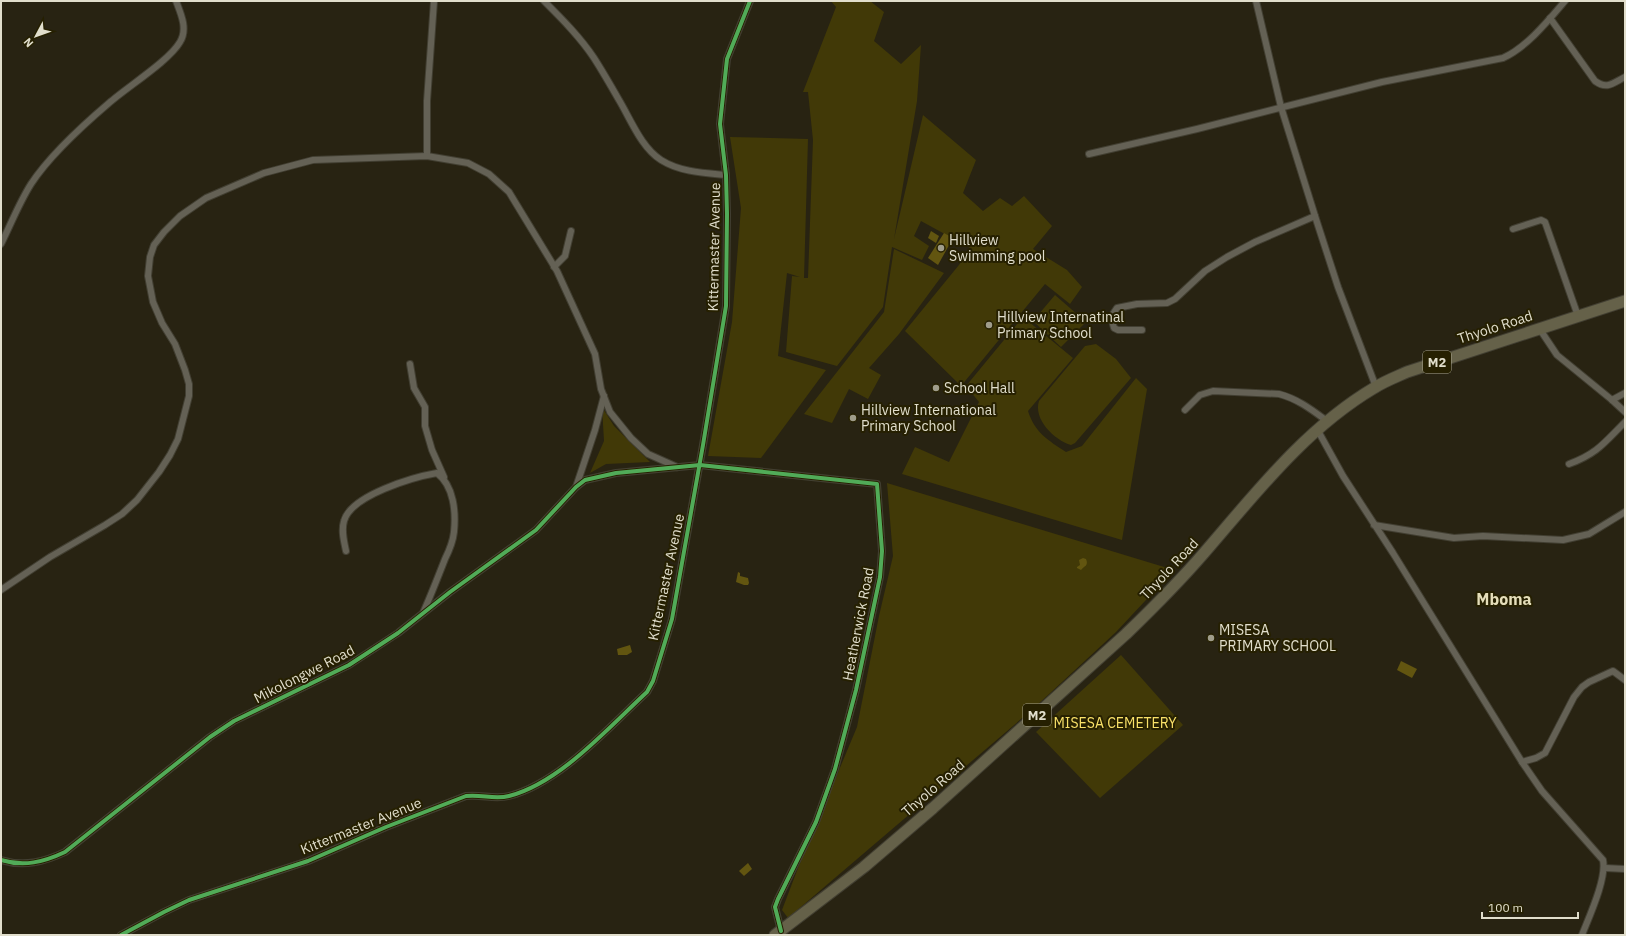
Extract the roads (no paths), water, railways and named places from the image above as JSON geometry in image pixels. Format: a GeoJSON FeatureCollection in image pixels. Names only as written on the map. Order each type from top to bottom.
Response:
{"type":"FeatureCollection","features":[{"type":"Feature","properties":{"kind":"highway","name":"Thyolo Road"},"geometry":{"type":"LineString","coordinates":[[778,933],[864,867],[933,808],[1126,634],[1149,612],[1203,554],[1275,470],[1327,421],[1376,387],[1407,372],[1625,301]]}},
{"type":"Feature","properties":{"kind":"street"},"geometry":{"type":"LineString","coordinates":[[1,244],[30,186],[51,158],[106,105],[162,61],[178,46],[184,33],[184,25],[176,1]]}},
{"type":"Feature","properties":{"kind":"street"},"geometry":{"type":"LineString","coordinates":[[427,156],[427,101],[434,1]]}},
{"type":"Feature","properties":{"kind":"street"},"geometry":{"type":"LineString","coordinates":[[544,1],[582,41],[595,59],[649,150],[660,159],[675,167],[688,171],[726,175]]}},
{"type":"Feature","properties":{"kind":"street","name":"Kittermaster Avenue"},"geometry":{"type":"LineString","coordinates":[[121,935],[189,900],[308,861],[386,827],[466,796],[478,795],[498,798],[520,793],[543,782],[589,747],[646,692],[653,681],[672,619],[700,465],[726,306],[726,175],[720,124],[726,59],[750,1]]}},
{"type":"Feature","properties":{"kind":"street"},"geometry":{"type":"LineString","coordinates":[[1256,1],[1281,107],[1338,287],[1376,387]]}},
{"type":"Feature","properties":{"kind":"street"},"geometry":{"type":"LineString","coordinates":[[1089,154],[1197,129],[1382,82],[1503,58],[1520,48],[1565,1]]}},
{"type":"Feature","properties":{"kind":"street"},"geometry":{"type":"LineString","coordinates":[[1550,18],[1595,81],[1602,86],[1607,86],[1625,77]]}},
{"type":"Feature","properties":{"kind":"street"},"geometry":{"type":"LineString","coordinates":[[1,590],[50,556],[122,514],[137,500],[170,455],[178,439],[189,396],[189,384],[175,344],[162,323],[153,302],[148,276],[150,257],[154,245],[164,232],[180,216],[206,198],[264,173],[313,160],[427,156],[468,163],[490,174],[509,192],[554,267],[595,354],[601,389],[610,412],[631,438],[648,454],[678,468]]}},
{"type":"Feature","properties":{"kind":"street"},"geometry":{"type":"LineString","coordinates":[[1142,330],[1118,330],[1114,328],[1111,317],[1117,308],[1137,304],[1167,303],[1174,299],[1205,271],[1227,257],[1255,242],[1315,216]]}},
{"type":"Feature","properties":{"kind":"street"},"geometry":{"type":"LineString","coordinates":[[1513,229],[1541,220],[1545,222],[1578,316]]}},
{"type":"Feature","properties":{"kind":"street"},"geometry":{"type":"LineString","coordinates":[[554,267],[565,256],[572,231]]}},
{"type":"Feature","properties":{"kind":"street"},"geometry":{"type":"LineString","coordinates":[[1539,328],[1557,355],[1625,412]]}},
{"type":"Feature","properties":{"kind":"street"},"geometry":{"type":"LineString","coordinates":[[410,364],[414,388],[425,407],[425,426],[432,450],[452,497],[454,533],[451,545],[423,614]]}},
{"type":"Feature","properties":{"kind":"street"},"geometry":{"type":"LineString","coordinates":[[1185,410],[1200,395],[1213,391],[1279,394],[1289,397],[1308,407],[1327,421]]}},
{"type":"Feature","properties":{"kind":"street"},"geometry":{"type":"LineString","coordinates":[[1612,400],[1625,393]]}},
{"type":"Feature","properties":{"kind":"street"},"geometry":{"type":"LineString","coordinates":[[576,486],[604,396]]}},
{"type":"Feature","properties":{"kind":"street"},"geometry":{"type":"LineString","coordinates":[[1569,464],[1586,458],[1594,453],[1625,422]]}},
{"type":"Feature","properties":{"kind":"street"},"geometry":{"type":"LineString","coordinates":[[1317,429],[1343,476],[1522,762],[1542,791],[1603,860],[1605,868],[1601,884],[1582,935]]}},
{"type":"Feature","properties":{"kind":"street","name":"Mikolongwe Road"},"geometry":{"type":"LineString","coordinates":[[1,860],[11,863],[32,863],[47,860],[65,852],[210,737],[234,721],[349,665],[398,633],[491,562],[536,530],[576,486],[586,480],[616,473],[700,465]]}},
{"type":"Feature","properties":{"kind":"street","name":"Heatherwick Road"},"geometry":{"type":"LineString","coordinates":[[700,465],[877,484],[882,551],[880,577],[856,690],[835,769],[816,822],[778,899],[776,907],[778,933]]}},
{"type":"Feature","properties":{"kind":"street"},"geometry":{"type":"LineString","coordinates":[[346,551],[343,532],[344,521],[347,514],[358,504],[374,493],[422,475],[437,473],[446,480]]}},
{"type":"Feature","properties":{"kind":"street"},"geometry":{"type":"LineString","coordinates":[[1374,525],[1454,538],[1484,536],[1563,540],[1589,534],[1624,515]]}},
{"type":"Feature","properties":{"kind":"street"},"geometry":{"type":"LineString","coordinates":[[1522,762],[1536,758],[1545,753],[1574,697],[1582,687],[1589,682],[1613,671],[1625,680]]}},
{"type":"Feature","properties":{"kind":"street"},"geometry":{"type":"LineString","coordinates":[[1605,868],[1625,869]]}},
{"type":"Feature","properties":{"kind":"place","name":"Hillview Swimming pool"},"geometry":{"type":"Point","coordinates":[941,248]}},
{"type":"Feature","properties":{"kind":"place","name":"Hillview Internatinal Primary School"},"geometry":{"type":"Point","coordinates":[989,325]}},
{"type":"Feature","properties":{"kind":"place","name":"School Hall"},"geometry":{"type":"Point","coordinates":[936,388]}},
{"type":"Feature","properties":{"kind":"place","name":"Hillview International Primary School"},"geometry":{"type":"Point","coordinates":[853,418]}},
{"type":"Feature","properties":{"kind":"place","name":"MISESA PRIMARY SCHOOL"},"geometry":{"type":"Point","coordinates":[1211,638]}},
{"type":"Feature","properties":{"kind":"district","name":"Mboma"},"geometry":{"type":"Point","coordinates":[1504,599]}},
{"type":"Feature","properties":{"kind":"park label","name":"MISESA CEMETERY"},"geometry":{"type":"Point","coordinates":[1115,723]}}]}
